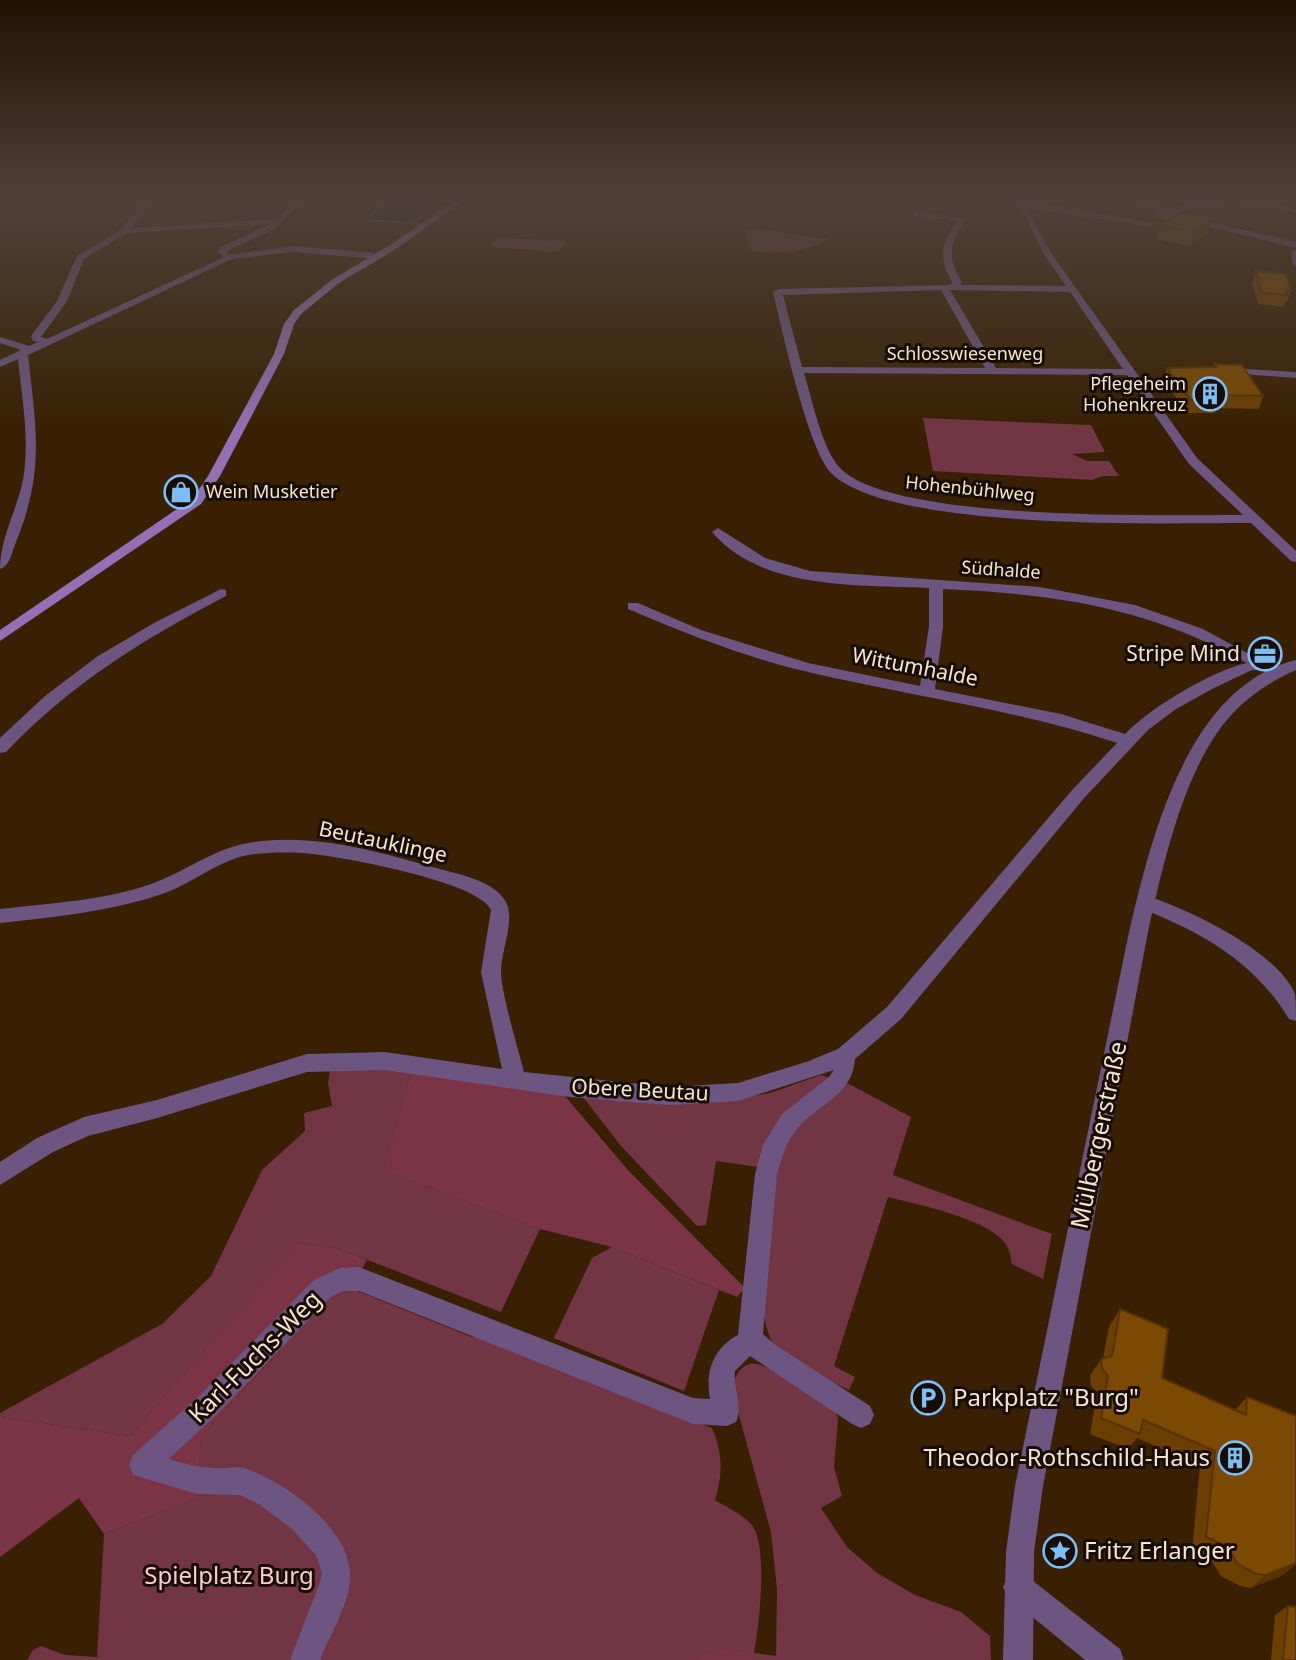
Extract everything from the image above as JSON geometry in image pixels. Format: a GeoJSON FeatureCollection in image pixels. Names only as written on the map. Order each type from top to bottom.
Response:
{"type":"FeatureCollection","features":[{"type":"Feature","properties":{"kind":"main road"},"geometry":{"type":"LineString","coordinates":[[0,638],[197,501],[214,476],[279,354],[294,316],[316,295],[345,276]]}},
{"type":"Feature","properties":{"kind":"street"},"geometry":{"type":"LineString","coordinates":[[48,342],[37,339],[36,336],[62,301],[72,276]]}},
{"type":"Feature","properties":{"kind":"street"},"geometry":{"type":"LineString","coordinates":[[0,363],[188,276]]}},
{"type":"Feature","properties":{"kind":"street"},"geometry":{"type":"LineString","coordinates":[[949,287],[957,282],[954,276]]}},
{"type":"Feature","properties":{"kind":"street"},"geometry":{"type":"LineString","coordinates":[[1065,276],[1193,461],[1296,558]]}},
{"type":"Feature","properties":{"kind":"street"},"geometry":{"type":"LineString","coordinates":[[949,287],[1073,289]]}},
{"type":"Feature","properties":{"kind":"street"},"geometry":{"type":"LineString","coordinates":[[949,287],[992,371]]}},
{"type":"Feature","properties":{"kind":"street","name":"Hohenbühlweg"},"geometry":{"type":"LineString","coordinates":[[949,287],[778,292],[798,370],[829,463],[849,480],[886,496],[935,507],[1177,520],[1255,519]]}},
{"type":"Feature","properties":{"kind":"street"},"geometry":{"type":"LineString","coordinates":[[0,340],[27,352]]}},
{"type":"Feature","properties":{"kind":"street"},"geometry":{"type":"LineString","coordinates":[[0,565],[14,534],[31,470],[27,352]]}},
{"type":"Feature","properties":{"kind":"street","name":"Schlosswiesenweg"},"geometry":{"type":"LineString","coordinates":[[798,370],[1131,372]]}},
{"type":"Feature","properties":{"kind":"street"},"geometry":{"type":"LineString","coordinates":[[1245,372],[1296,375]]}},
{"type":"Feature","properties":{"kind":"street","name":"Südhalde"},"geometry":{"type":"LineString","coordinates":[[718,532],[743,552],[785,570],[829,577],[1053,593],[1131,607],[1205,634],[1276,673]]}},
{"type":"Feature","properties":{"kind":"street"},"geometry":{"type":"LineString","coordinates":[[927,692],[936,625],[936,584]]}},
{"type":"Feature","properties":{"kind":"street"},"geometry":{"type":"LineString","coordinates":[[0,748],[40,705],[100,660],[221,593]]}},
{"type":"Feature","properties":{"kind":"street","name":"Wittumhalde"},"geometry":{"type":"LineString","coordinates":[[633,606],[805,667],[1076,723],[1126,740]]}},
{"type":"Feature","properties":{"kind":"street","name":"Obere Beutau"},"geometry":{"type":"LineString","coordinates":[[0,1175],[46,1145],[84,1127],[157,1109],[307,1063],[385,1061],[616,1093],[707,1095],[738,1092],[775,1082],[845,1055],[894,1013],[999,886],[1126,740],[1170,706],[1247,667],[1260,664]]}},
{"type":"Feature","properties":{"kind":"street","name":"Mülbergerstraße"},"geometry":{"type":"LineString","coordinates":[[1018,1660],[1018,1587],[1029,1486],[1147,903],[1173,804],[1217,720],[1234,702],[1276,673],[1296,664]]}},
{"type":"Feature","properties":{"kind":"street","name":"Beutauklinge"},"geometry":{"type":"LineString","coordinates":[[0,916],[124,899],[181,879],[233,853],[262,847],[300,847],[340,852],[456,881],[481,890],[498,904],[500,910],[491,972],[515,1079]]}},
{"type":"Feature","properties":{"kind":"street"},"geometry":{"type":"LineString","coordinates":[[1147,903],[1200,925],[1249,957],[1274,980],[1296,1013]]}},
{"type":"Feature","properties":{"kind":"street"},"geometry":{"type":"LineString","coordinates":[[845,1055],[842,1078],[790,1121],[774,1144],[766,1174],[750,1332],[752,1341],[861,1415]]}},
{"type":"Feature","properties":{"kind":"street","name":"Karl-Fuchs-Weg"},"geometry":{"type":"LineString","coordinates":[[306,1660],[335,1583],[334,1563],[322,1540],[295,1513],[244,1482],[189,1478],[143,1465],[209,1404],[313,1297],[335,1280],[348,1277],[359,1279],[682,1408],[727,1413],[720,1390],[722,1368],[732,1352],[752,1341]]}},
{"type":"Feature","properties":{"kind":"street"},"geometry":{"type":"LineString","coordinates":[[1018,1587],[1109,1660]]}},
{"type":"Feature","properties":{"kind":"green space"},"geometry":{"type":"Polygon","coordinates":[[[923,418],[1091,425],[1105,452],[1072,454],[1087,461],[1109,461],[1119,476],[1103,476],[1092,480],[933,471],[923,418]]]}},
{"type":"Feature","properties":{"kind":"green space"},"geometry":{"type":"Polygon","coordinates":[[[362,1067],[411,1072],[385,1170],[540,1229],[501,1312],[337,1248],[298,1243],[130,1436],[0,1417],[0,1413],[162,1324],[211,1276],[262,1170],[305,1131],[304,1113],[332,1106],[328,1083],[330,1069],[362,1067]]]}},
{"type":"Feature","properties":{"kind":"green space"},"geometry":{"type":"Polygon","coordinates":[[[821,1075],[849,1084],[911,1117],[893,1175],[1052,1234],[1043,1279],[1012,1264],[1005,1243],[983,1227],[933,1208],[888,1197],[834,1366],[855,1377],[849,1390],[809,1371],[781,1353],[768,1333],[761,1288],[758,1167],[716,1161],[706,1225],[697,1226],[621,1146],[583,1097],[733,1099],[770,1093],[821,1075]]]}},
{"type":"Feature","properties":{"kind":"green space"},"geometry":{"type":"Polygon","coordinates":[[[612,1247],[719,1290],[684,1391],[554,1338],[592,1258],[612,1247]]]}},
{"type":"Feature","properties":{"kind":"green space","name":"Spielplatz Burg"},"geometry":{"type":"Polygon","coordinates":[[[350,1288],[472,1337],[483,1337],[712,1428],[721,1464],[715,1500],[751,1524],[757,1534],[760,1549],[761,1586],[754,1653],[701,1656],[697,1660],[27,1660],[33,1650],[41,1646],[65,1655],[97,1657],[104,1534],[196,1498],[201,1436],[320,1306],[350,1288]]]}},
{"type":"Feature","properties":{"kind":"green space"},"geometry":{"type":"Polygon","coordinates":[[[750,1364],[758,1364],[780,1374],[836,1411],[838,1420],[834,1467],[842,1496],[821,1508],[847,1547],[877,1573],[915,1595],[961,1612],[990,1636],[991,1660],[753,1660],[754,1653],[776,1656],[777,1589],[771,1532],[732,1390],[740,1371],[750,1364]]]}},
{"type":"Feature","properties":{"kind":"shaded area"},"geometry":{"type":"Polygon","coordinates":[[[411,1072],[564,1095],[628,1170],[745,1288],[737,1297],[612,1247],[540,1229],[384,1170],[411,1072]]]}},
{"type":"Feature","properties":{"kind":"shaded area"},"geometry":{"type":"Polygon","coordinates":[[[297,1243],[337,1248],[367,1260],[350,1288],[320,1306],[201,1436],[197,1498],[104,1534],[79,1498],[0,1557],[0,1417],[130,1436],[297,1243]]]}},
{"type":"Feature","properties":{"kind":"shaded area"},"geometry":{"type":"Polygon","coordinates":[[[717,1650],[754,1653],[753,1660],[697,1660],[700,1656],[717,1650]]]}},
{"type":"Feature","properties":{"kind":"building"},"geometry":{"type":"Polygon","coordinates":[[[1257,276],[1286,276],[1291,290],[1286,290],[1287,295],[1262,293],[1257,276]]]}},
{"type":"Feature","properties":{"kind":"building"},"geometry":{"type":"Polygon","coordinates":[[[1215,364],[1242,365],[1263,396],[1216,395],[1219,400],[1191,400],[1167,368],[1217,367],[1215,364]]]}},
{"type":"Feature","properties":{"kind":"building","name":"Theodor-Rothschild-Haus"},"geometry":{"type":"Polygon","coordinates":[[[1120,1309],[1168,1329],[1162,1378],[1246,1415],[1247,1397],[1296,1416],[1296,1563],[1266,1575],[1256,1574],[1237,1563],[1227,1546],[1206,1537],[1215,1451],[1143,1420],[1140,1434],[1101,1418],[1108,1376],[1102,1369],[1101,1359],[1112,1356],[1120,1309]]]}},
{"type":"Feature","properties":{"kind":"building"},"geometry":{"type":"Polygon","coordinates":[[[1288,1606],[1296,1607],[1296,1660],[1283,1660],[1288,1606]]]}},
{"type":"Feature","properties":{"kind":"place","name":"Pflegeheim Hohenkreuz"},"geometry":{"type":"Point","coordinates":[1210,394]}},
{"type":"Feature","properties":{"kind":"place","name":"Wein Musketier"},"geometry":{"type":"Point","coordinates":[181,492]}},
{"type":"Feature","properties":{"kind":"place","name":"Stripe Mind"},"geometry":{"type":"Point","coordinates":[1265,654]}},
{"type":"Feature","properties":{"kind":"place","name":"Parkplatz \"Burg\""},"geometry":{"type":"Point","coordinates":[928,1398]}},
{"type":"Feature","properties":{"kind":"place","name":"Theodor-Rothschild-Haus"},"geometry":{"type":"Point","coordinates":[1235,1458]}},
{"type":"Feature","properties":{"kind":"place","name":"Fritz Erlanger"},"geometry":{"type":"Point","coordinates":[1060,1551]}}]}
